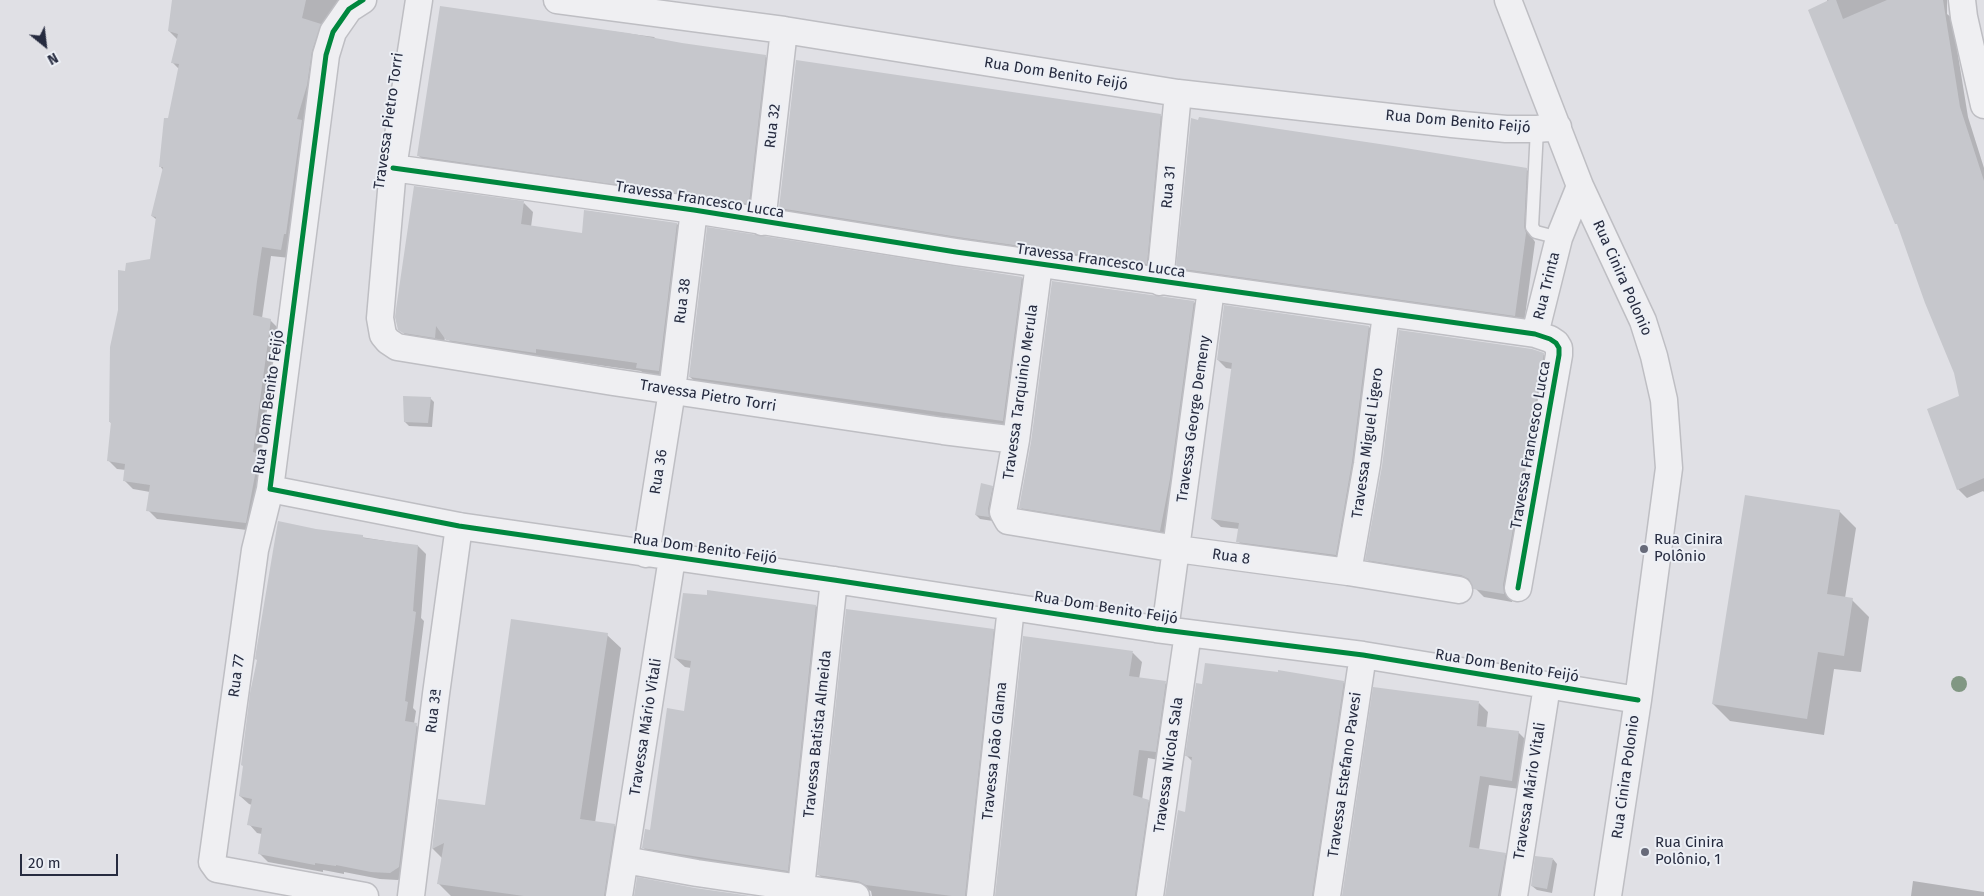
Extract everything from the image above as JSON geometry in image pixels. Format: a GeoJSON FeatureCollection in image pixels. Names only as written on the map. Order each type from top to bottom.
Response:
{"type":"FeatureCollection","features":[{"type":"Feature","properties":{"kind":"street","name":"Rua Dom Benito Feijó"},"geometry":{"type":"LineString","coordinates":[[363,0],[349,9],[333,32],[326,55],[270,489],[460,526],[1177,632],[1363,655],[1638,700]]}},
{"type":"Feature","properties":{"kind":"street","name":"Travessa Pietro Torri"},"geometry":{"type":"LineString","coordinates":[[419,0],[393,168],[380,318],[383,335],[388,341],[397,347],[672,391],[942,431],[1016,440]]}},
{"type":"Feature","properties":{"kind":"street","name":"Rua Dom Benito Feijó"},"geometry":{"type":"LineString","coordinates":[[557,0],[784,30],[1178,93],[1452,124],[1506,129],[1547,128]]}},
{"type":"Feature","properties":{"kind":"street","name":"Rua Cinira Polonio"},"geometry":{"type":"LineString","coordinates":[[1508,0],[1547,128],[1580,186],[1643,321],[1654,356],[1664,400],[1669,468],[1638,700],[1608,896]]}},
{"type":"Feature","properties":{"kind":"street"},"geometry":{"type":"LineString","coordinates":[[1962,0],[1964,17],[1984,104]]}},
{"type":"Feature","properties":{"kind":"street","name":"Rua 32"},"geometry":{"type":"LineString","coordinates":[[762,222],[784,30]]}},
{"type":"Feature","properties":{"kind":"street","name":"Rua 31"},"geometry":{"type":"LineString","coordinates":[[1160,282],[1178,93]]}},
{"type":"Feature","properties":{"kind":"street","name":"Travessa Francesco Lucca"},"geometry":{"type":"LineString","coordinates":[[393,168],[694,210],[1160,282],[1535,334],[1550,339],[1559,348],[1559,355],[1518,588]]}},
{"type":"Feature","properties":{"kind":"street","name":"Rua Trinta"},"geometry":{"type":"LineString","coordinates":[[1535,334],[1558,238],[1580,186]]}},
{"type":"Feature","properties":{"kind":"street","name":"Rua 38"},"geometry":{"type":"LineString","coordinates":[[672,391],[694,210]]}},
{"type":"Feature","properties":{"kind":"street","name":"Travessa Tarquinio Merula"},"geometry":{"type":"LineString","coordinates":[[1005,518],[1003,512],[1016,440],[1038,264]]}},
{"type":"Feature","properties":{"kind":"street","name":"Travessa George Demeny"},"geometry":{"type":"LineString","coordinates":[[1177,632],[1177,550],[1211,289]]}},
{"type":"Feature","properties":{"kind":"street","name":"Travessa Miguel Ligero"},"geometry":{"type":"LineString","coordinates":[[1348,572],[1368,464],[1386,314]]}},
{"type":"Feature","properties":{"kind":"street","name":"Rua 36"},"geometry":{"type":"LineString","coordinates":[[646,554],[672,391]]}},
{"type":"Feature","properties":{"kind":"street","name":"Rua 77"},"geometry":{"type":"LineString","coordinates":[[270,489],[254,550],[212,860],[213,865],[217,869],[365,896]]}},
{"type":"Feature","properties":{"kind":"street","name":"Rua 8"},"geometry":{"type":"LineString","coordinates":[[1005,518],[1011,522],[1177,550],[1348,572],[1459,590]]}},
{"type":"Feature","properties":{"kind":"street","name":"Rua 3ª"},"geometry":{"type":"LineString","coordinates":[[411,896],[436,694],[460,526]]}},
{"type":"Feature","properties":{"kind":"street","name":"Travessa Mário Vitali"},"geometry":{"type":"LineString","coordinates":[[619,896],[672,558]]}},
{"type":"Feature","properties":{"kind":"street","name":"Travessa Batista Almeida"},"geometry":{"type":"LineString","coordinates":[[801,888],[834,580]]}},
{"type":"Feature","properties":{"kind":"street","name":"Travessa João Glama"},"geometry":{"type":"LineString","coordinates":[[980,896],[1011,607]]}},
{"type":"Feature","properties":{"kind":"street","name":"Travessa Nicola Sala"},"geometry":{"type":"LineString","coordinates":[[1150,896],[1177,632]]}},
{"type":"Feature","properties":{"kind":"street","name":"Travessa Estefano Pavesi"},"geometry":{"type":"LineString","coordinates":[[1327,896],[1363,655]]}},
{"type":"Feature","properties":{"kind":"street","name":"Travessa Mário Vitali"},"geometry":{"type":"LineString","coordinates":[[1514,896],[1546,686]]}},
{"type":"Feature","properties":{"kind":"street"},"geometry":{"type":"LineString","coordinates":[[625,860],[697,873],[856,896]]}},
{"type":"Feature","properties":{"kind":"lane"},"geometry":{"type":"LineString","coordinates":[[1547,128],[1531,223],[1532,229],[1536,232],[1558,238]]}},
{"type":"Feature","properties":{"kind":"building"},"geometry":{"type":"Polygon","coordinates":[[[172,0],[306,0],[302,18],[321,24],[312,51],[307,85],[297,119],[302,120],[286,234],[284,234],[281,250],[262,247],[253,315],[271,319],[253,452],[256,453],[255,475],[246,523],[146,511],[150,485],[123,481],[125,464],[107,461],[111,422],[109,422],[110,347],[118,310],[118,270],[125,271],[126,263],[150,259],[156,217],[151,216],[163,167],[159,167],[164,118],[168,118],[179,64],[171,63],[178,34],[168,31],[172,0]]]}},
{"type":"Feature","properties":{"kind":"building"},"geometry":{"type":"Polygon","coordinates":[[[1829,0],[1836,0],[1843,19],[1887,0],[1943,0],[1960,107],[1984,181],[1984,478],[1957,490],[1927,409],[1959,396],[1954,373],[1925,303],[1897,224],[1895,224],[1808,10],[1829,0]]]}},
{"type":"Feature","properties":{"kind":"building"},"geometry":{"type":"Polygon","coordinates":[[[440,6],[766,55],[749,204],[417,156],[440,6]]]}},
{"type":"Feature","properties":{"kind":"building"},"geometry":{"type":"Polygon","coordinates":[[[796,60],[1161,114],[1147,264],[958,237],[779,208],[796,60]]]}},
{"type":"Feature","properties":{"kind":"building"},"geometry":{"type":"Polygon","coordinates":[[[1199,117],[1527,168],[1524,227],[1526,233],[1515,316],[1176,268],[1191,118],[1198,120],[1199,117]]]}},
{"type":"Feature","properties":{"kind":"building"},"geometry":{"type":"Polygon","coordinates":[[[414,186],[524,201],[521,224],[582,233],[584,210],[677,223],[659,371],[636,368],[637,363],[536,349],[536,353],[446,340],[436,326],[435,338],[403,333],[398,330],[395,317],[414,186]]]}},
{"type":"Feature","properties":{"kind":"building"},"geometry":{"type":"Polygon","coordinates":[[[707,227],[1022,277],[1003,421],[689,377],[707,227]]]}},
{"type":"Feature","properties":{"kind":"building"},"geometry":{"type":"Polygon","coordinates":[[[1052,281],[1194,301],[1170,479],[1160,531],[1019,508],[1031,442],[1052,281]]]}},
{"type":"Feature","properties":{"kind":"building"},"geometry":{"type":"Polygon","coordinates":[[[1224,305],[1369,326],[1352,462],[1336,555],[1236,542],[1239,523],[1211,519],[1232,363],[1217,360],[1224,305]]]}},
{"type":"Feature","properties":{"kind":"building"},"geometry":{"type":"Polygon","coordinates":[[[1399,330],[1532,349],[1544,353],[1503,585],[1504,594],[1473,589],[1469,579],[1461,575],[1365,560],[1382,466],[1399,330]]]}},
{"type":"Feature","properties":{"kind":"building"},"geometry":{"type":"Polygon","coordinates":[[[403,396],[431,397],[428,423],[404,422],[403,396]]]}},
{"type":"Feature","properties":{"kind":"building"},"geometry":{"type":"Polygon","coordinates":[[[981,483],[993,486],[988,509],[989,517],[975,515],[981,483]]]}},
{"type":"Feature","properties":{"kind":"building"},"geometry":{"type":"Polygon","coordinates":[[[1745,495],[1840,510],[1827,594],[1853,598],[1844,656],[1818,652],[1807,719],[1712,704],[1745,495]]]}},
{"type":"Feature","properties":{"kind":"building"},"geometry":{"type":"Polygon","coordinates":[[[278,521],[316,529],[363,535],[363,538],[418,545],[413,611],[416,612],[405,701],[408,702],[405,721],[417,723],[399,867],[390,873],[371,872],[336,865],[315,863],[315,865],[258,854],[262,828],[247,825],[252,799],[239,796],[243,766],[241,765],[250,693],[257,660],[255,659],[256,652],[278,521]]]}},
{"type":"Feature","properties":{"kind":"building"},"geometry":{"type":"Polygon","coordinates":[[[707,590],[816,605],[788,871],[642,848],[645,829],[650,830],[667,708],[684,711],[691,661],[674,658],[683,593],[707,595],[707,590]]]}},
{"type":"Feature","properties":{"kind":"building"},"geometry":{"type":"Polygon","coordinates":[[[846,609],[994,629],[965,896],[866,885],[858,881],[817,875],[846,609]]]}},
{"type":"Feature","properties":{"kind":"building"},"geometry":{"type":"Polygon","coordinates":[[[511,619],[608,633],[580,819],[615,824],[604,896],[524,896],[437,884],[444,843],[432,849],[438,799],[485,805],[511,619]]]}},
{"type":"Feature","properties":{"kind":"building"},"geometry":{"type":"Polygon","coordinates":[[[1023,636],[1133,651],[1129,676],[1166,681],[1156,752],[1139,750],[1133,795],[1149,800],[1135,896],[995,896],[1023,636]]]}},
{"type":"Feature","properties":{"kind":"building"},"geometry":{"type":"Polygon","coordinates":[[[1205,663],[1278,672],[1278,670],[1344,681],[1312,896],[1165,896],[1178,810],[1185,812],[1192,757],[1185,756],[1196,683],[1202,684],[1205,663]]]}},
{"type":"Feature","properties":{"kind":"building"},"geometry":{"type":"Polygon","coordinates":[[[1373,687],[1479,701],[1477,726],[1519,731],[1512,781],[1480,776],[1469,847],[1506,853],[1498,896],[1342,896],[1373,687]]]}},
{"type":"Feature","properties":{"kind":"building"},"geometry":{"type":"Polygon","coordinates":[[[1535,856],[1553,858],[1547,889],[1531,886],[1535,856]]]}},
{"type":"Feature","properties":{"kind":"building"},"geometry":{"type":"Polygon","coordinates":[[[637,877],[695,888],[751,896],[634,896],[637,877]]]}},
{"type":"Feature","properties":{"kind":"cycle path"},"geometry":{"type":"LineString","coordinates":[[363,0],[349,9],[333,32],[326,55],[270,489],[459,526],[1156,629],[1363,655],[1638,700]]}},
{"type":"Feature","properties":{"kind":"cycle path"},"geometry":{"type":"LineString","coordinates":[[393,168],[694,210],[956,252],[1535,334],[1550,339],[1559,348],[1559,355],[1518,588]]}},
{"type":"Feature","properties":{"kind":"place","name":"Rua Cinira Polônio"},"geometry":{"type":"Point","coordinates":[1644,549]}},
{"type":"Feature","properties":{"kind":"place","name":"Rua Cinira Polônio, 1"},"geometry":{"type":"Point","coordinates":[1645,852]}}]}
